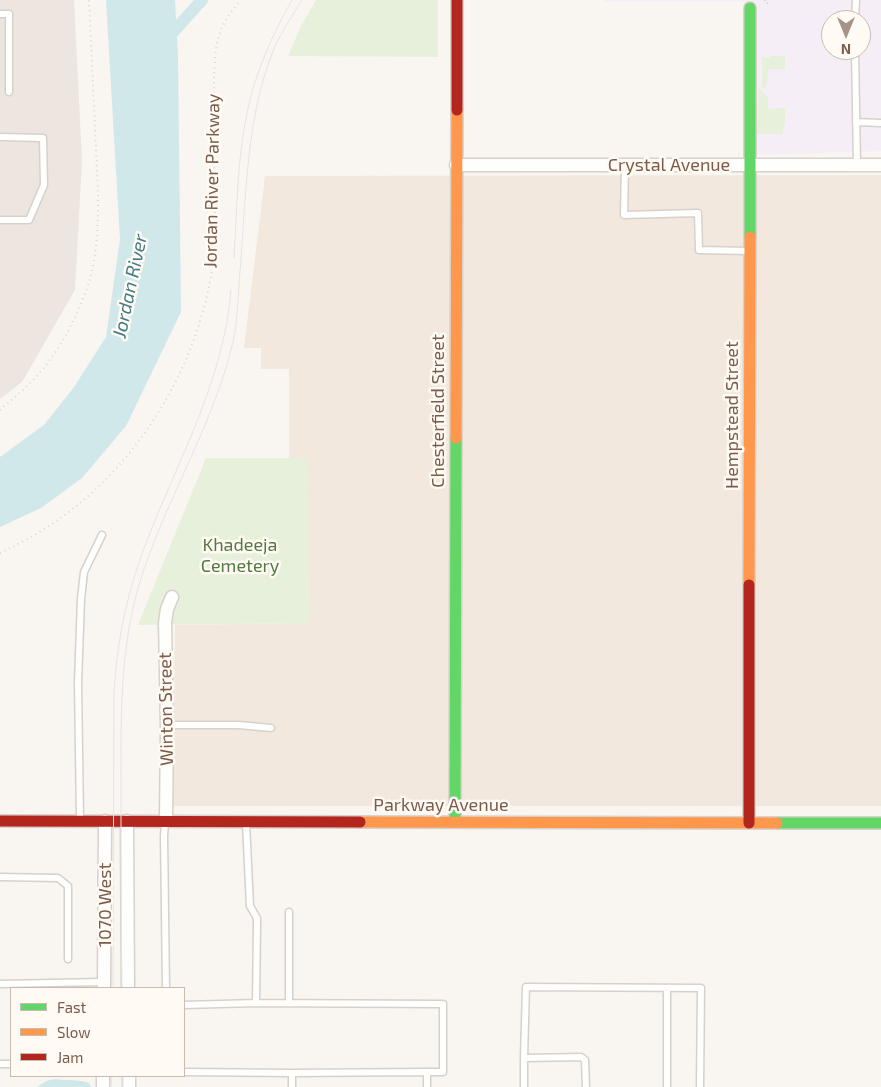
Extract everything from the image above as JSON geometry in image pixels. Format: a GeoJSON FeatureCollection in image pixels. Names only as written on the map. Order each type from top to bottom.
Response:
{"type":"FeatureCollection","features":[{"type":"Feature","properties":{"kind":"street","name":"Chesterfield Street"},"geometry":{"type":"LineString","coordinates":[[455,822],[457,0]]}},
{"type":"Feature","properties":{"kind":"street","name":"Hempstead Street"},"geometry":{"type":"LineString","coordinates":[[748,823],[750,8]]}},
{"type":"Feature","properties":{"kind":"street","name":"Crystal Avenue"},"geometry":{"type":"LineString","coordinates":[[456,165],[881,165]]}},
{"type":"Feature","properties":{"kind":"street","name":"Winton Street"},"geometry":{"type":"LineString","coordinates":[[166,821],[165,623],[167,609],[172,598]]}},
{"type":"Feature","properties":{"kind":"street","name":"Parkway Avenue"},"geometry":{"type":"LineString","coordinates":[[0,821],[881,823]]}},
{"type":"Feature","properties":{"kind":"street","name":"1070 West"},"geometry":{"type":"LineString","coordinates":[[104,985],[105,821]]}},
{"type":"Feature","properties":{"kind":"street","name":"1070 West"},"geometry":{"type":"LineString","coordinates":[[127,821],[128,987]]}},
{"type":"Feature","properties":{"kind":"lane"},"geometry":{"type":"LineString","coordinates":[[0,14],[9,14],[9,92]]}},
{"type":"Feature","properties":{"kind":"lane"},"geometry":{"type":"LineString","coordinates":[[855,60],[857,165]]}},
{"type":"Feature","properties":{"kind":"lane"},"geometry":{"type":"LineString","coordinates":[[856,122],[881,123]]}},
{"type":"Feature","properties":{"kind":"lane"},"geometry":{"type":"LineString","coordinates":[[0,137],[43,138],[44,185],[28,220],[0,220]]}},
{"type":"Feature","properties":{"kind":"lane"},"geometry":{"type":"LineString","coordinates":[[624,165],[624,215],[698,213],[699,250],[750,251]]}},
{"type":"Feature","properties":{"kind":"lane"},"geometry":{"type":"LineString","coordinates":[[80,821],[78,683],[81,599],[84,572],[102,535]]}},
{"type":"Feature","properties":{"kind":"lane"},"geometry":{"type":"LineString","coordinates":[[167,725],[239,725],[271,728]]}},
{"type":"Feature","properties":{"kind":"lane"},"geometry":{"type":"LineString","coordinates":[[166,821],[164,836],[166,987]]}},
{"type":"Feature","properties":{"kind":"lane"},"geometry":{"type":"LineString","coordinates":[[246,822],[250,906],[257,918],[256,1003]]}},
{"type":"Feature","properties":{"kind":"lane"},"geometry":{"type":"LineString","coordinates":[[0,878],[58,878],[68,886],[68,959]]}},
{"type":"Feature","properties":{"kind":"lane"},"geometry":{"type":"LineString","coordinates":[[288,1003],[289,912]]}},
{"type":"Feature","properties":{"kind":"lane"},"geometry":{"type":"LineString","coordinates":[[0,984],[104,985]]}},
{"type":"Feature","properties":{"kind":"lane"},"geometry":{"type":"LineString","coordinates":[[524,1087],[526,987],[701,988],[700,1087]]}},
{"type":"Feature","properties":{"kind":"lane"},"geometry":{"type":"LineString","coordinates":[[667,988],[667,1087]]}},
{"type":"Feature","properties":{"kind":"lane"},"geometry":{"type":"LineString","coordinates":[[185,1006],[256,1003],[443,1004],[443,1072],[185,1072]]}},
{"type":"Feature","properties":{"kind":"lane"},"geometry":{"type":"LineString","coordinates":[[524,1058],[581,1057],[585,1060],[586,1087]]}},
{"type":"Feature","properties":{"kind":"lane"},"geometry":{"type":"LineString","coordinates":[[427,1072],[427,1087]]}},
{"type":"Feature","properties":{"kind":"lane"},"geometry":{"type":"LineString","coordinates":[[292,1073],[292,1087]]}},
{"type":"Feature","properties":{"kind":"path"},"geometry":{"type":"LineString","coordinates":[[0,410],[24,389],[49,362],[74,317],[90,278],[98,219],[98,191],[88,0]]}},
{"type":"Feature","properties":{"kind":"path","name":"Jordan River Parkway"},"geometry":{"type":"LineString","coordinates":[[0,553],[62,518],[104,481],[162,408],[188,354],[209,284],[214,254],[213,119],[216,49],[228,16],[240,0]]}},
{"type":"Feature","properties":{"kind":"path"},"geometry":{"type":"LineString","coordinates":[[764,0],[765,3],[770,3]]}},
{"type":"Feature","properties":{"kind":"shaded area"},"geometry":{"type":"Polygon","coordinates":[[[0,0],[74,0],[82,161],[75,290],[22,382],[0,399],[0,0]]]}},
{"type":"Feature","properties":{"kind":"shaded area"},"geometry":{"type":"Polygon","coordinates":[[[605,0],[881,0],[881,151],[757,155],[756,2],[605,2],[605,0]]]}},
{"type":"Feature","properties":{"kind":"shaded area"},"geometry":{"type":"Polygon","coordinates":[[[881,175],[881,806],[173,806],[175,625],[309,623],[307,458],[289,458],[289,369],[261,369],[261,348],[244,348],[265,176],[881,175]]]}},
{"type":"Feature","properties":{"kind":"green space"},"geometry":{"type":"Polygon","coordinates":[[[316,0],[438,0],[438,57],[288,56],[301,26],[316,0]]]}},
{"type":"Feature","properties":{"kind":"green space"},"geometry":{"type":"Polygon","coordinates":[[[770,56],[785,56],[785,69],[768,69],[767,86],[763,89],[762,57],[770,58],[770,56]]]}},
{"type":"Feature","properties":{"kind":"green space"},"geometry":{"type":"Polygon","coordinates":[[[759,78],[759,88],[768,98],[768,109],[785,108],[783,134],[757,134],[759,78]]]}},
{"type":"Feature","properties":{"kind":"green space","name":"Khadeeja Cemetery"},"geometry":{"type":"Polygon","coordinates":[[[206,458],[308,458],[309,623],[138,625],[206,458]]]}},
{"type":"Feature","properties":{"kind":"water","name":"Jordan River"},"geometry":{"type":"Polygon","coordinates":[[[106,0],[175,0],[178,56],[181,312],[126,426],[82,478],[41,508],[0,527],[0,457],[44,425],[74,387],[106,337],[120,240],[106,0]]]}},
{"type":"Feature","properties":{"kind":"water"},"geometry":{"type":"Polygon","coordinates":[[[55,1079],[85,1082],[89,1083],[91,1087],[37,1087],[46,1081],[55,1079]]]}},
{"type":"Feature","properties":{"kind":"waterway"},"geometry":{"type":"LineString","coordinates":[[165,41],[202,0]]}},
{"type":"Feature","properties":{"kind":"tram line"},"geometry":{"type":"LineString","coordinates":[[234,258],[239,167],[250,98],[265,55],[292,0]]}},
{"type":"Feature","properties":{"kind":"tram line"},"geometry":{"type":"LineString","coordinates":[[122,987],[121,715],[122,689],[132,611],[149,554],[213,404],[233,342],[237,315],[249,158],[258,102],[274,49],[283,30],[302,0]]}},
{"type":"Feature","properties":{"kind":"tram line"},"geometry":{"type":"LineString","coordinates":[[113,987],[114,693],[121,633],[129,595],[141,557],[160,507],[199,417],[220,355],[227,323],[231,290]]}},
{"type":"Feature","properties":{"kind":"tram line"},"geometry":{"type":"LineString","coordinates":[[111,1087],[112,1077]]}},
{"type":"Feature","properties":{"kind":"tram line"},"geometry":{"type":"LineString","coordinates":[[123,1077],[123,1087]]}},
{"type":"Feature","properties":{"kind":"traffic: fast"},"geometry":{"type":"LineString","coordinates":[[750,8],[750,237]]}},
{"type":"Feature","properties":{"kind":"traffic: fast"},"geometry":{"type":"LineString","coordinates":[[455,822],[456,438]]}},
{"type":"Feature","properties":{"kind":"traffic: fast"},"geometry":{"type":"LineString","coordinates":[[777,823],[881,823]]}},
{"type":"Feature","properties":{"kind":"traffic: slow"},"geometry":{"type":"LineString","coordinates":[[456,438],[457,110]]}},
{"type":"Feature","properties":{"kind":"traffic: slow"},"geometry":{"type":"LineString","coordinates":[[749,585],[750,237]]}},
{"type":"Feature","properties":{"kind":"traffic: slow"},"geometry":{"type":"LineString","coordinates":[[360,822],[777,823]]}},
{"type":"Feature","properties":{"kind":"traffic: jam"},"geometry":{"type":"LineString","coordinates":[[457,0],[457,110]]}},
{"type":"Feature","properties":{"kind":"traffic: jam"},"geometry":{"type":"LineString","coordinates":[[749,585],[749,823]]}},
{"type":"Feature","properties":{"kind":"traffic: jam"},"geometry":{"type":"LineString","coordinates":[[0,821],[360,822]]}}]}
